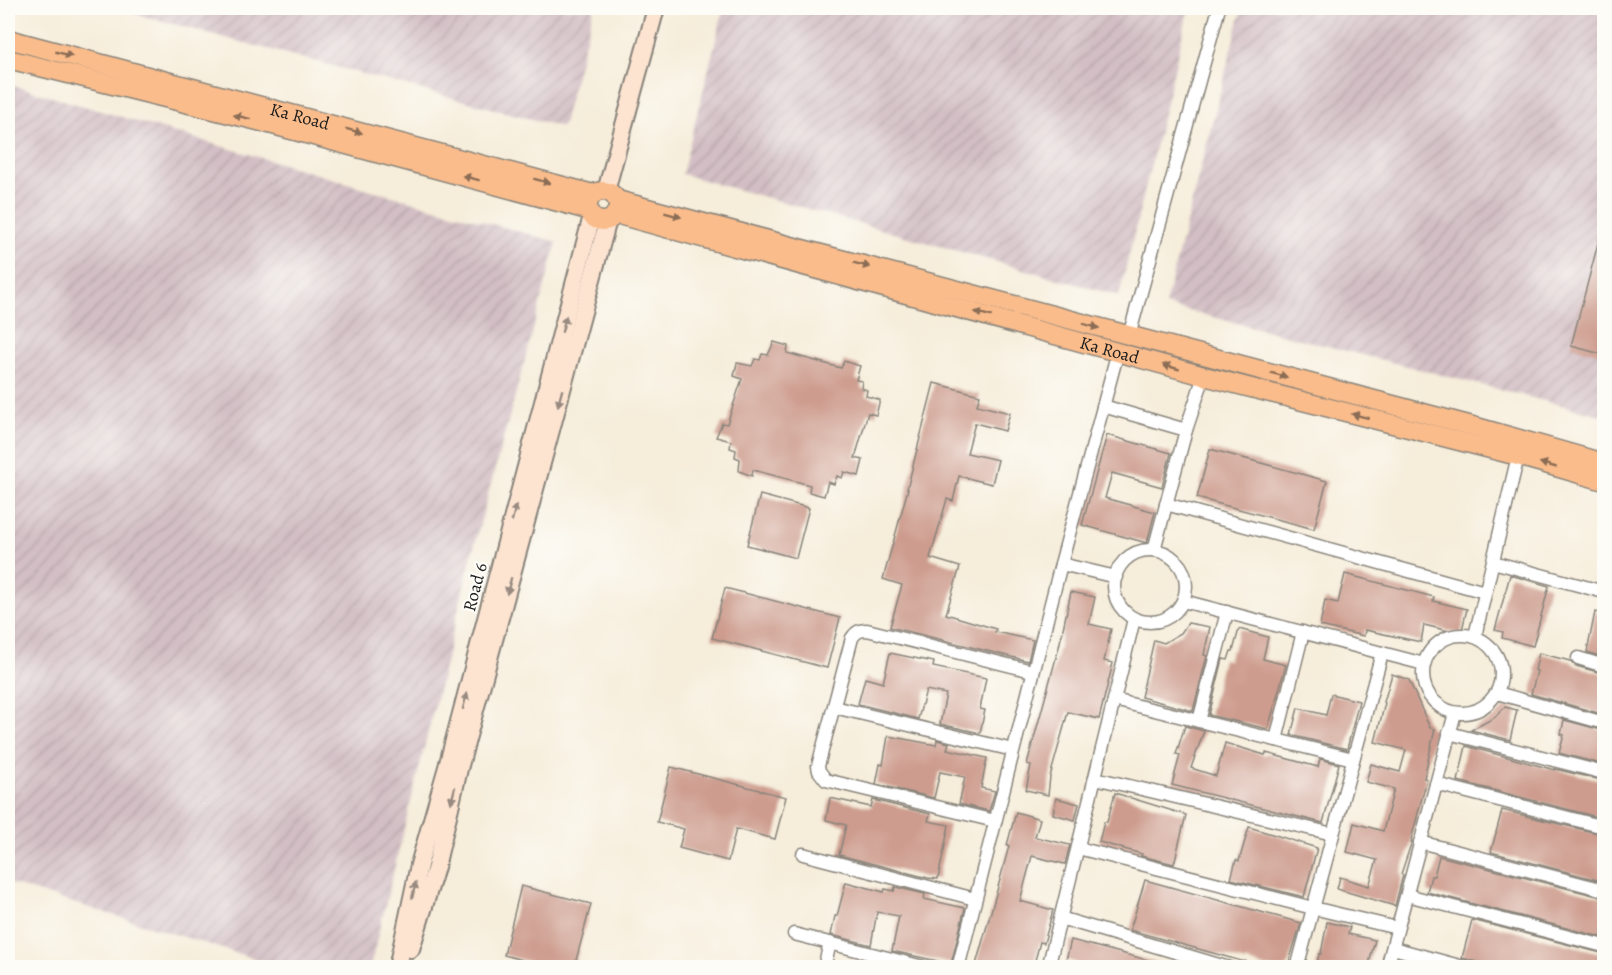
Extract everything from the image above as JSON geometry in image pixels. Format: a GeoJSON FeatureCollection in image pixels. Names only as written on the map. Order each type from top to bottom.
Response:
{"type":"FeatureCollection","features":[{"type":"Feature","properties":{"kind":"main road","name":"Ka Road"},"geometry":{"type":"LineString","coordinates":[[8,39],[1204,376],[1518,456],[1605,482]]}},
{"type":"Feature","properties":{"kind":"main road","name":"Ka Road"},"geometry":{"type":"LineString","coordinates":[[8,59],[1129,336],[1605,463]]}},
{"type":"Feature","properties":{"kind":"street"},"geometry":{"type":"LineString","coordinates":[[603,206],[656,8]]}},
{"type":"Feature","properties":{"kind":"street"},"geometry":{"type":"LineString","coordinates":[[1129,336],[1219,8]]}},
{"type":"Feature","properties":{"kind":"street","name":"Road 6"},"geometry":{"type":"LineString","coordinates":[[398,968],[419,865],[603,206]]}},
{"type":"Feature","properties":{"kind":"street","name":"Road 6"},"geometry":{"type":"LineString","coordinates":[[404,968],[436,867],[603,206]]}},
{"type":"Feature","properties":{"kind":"street"},"geometry":{"type":"LineString","coordinates":[[958,968],[1032,672],[1118,351]]}},
{"type":"Feature","properties":{"kind":"street"},"geometry":{"type":"LineString","coordinates":[[1154,550],[1186,430],[1204,376]]}},
{"type":"Feature","properties":{"kind":"street"},"geometry":{"type":"LineString","coordinates":[[1103,406],[1186,430]]}},
{"type":"Feature","properties":{"kind":"street"},"geometry":{"type":"LineString","coordinates":[[1474,636],[1518,456]]}},
{"type":"Feature","properties":{"kind":"street"},"geometry":{"type":"LineString","coordinates":[[1166,504],[1485,592]]}},
{"type":"Feature","properties":{"kind":"street"},"geometry":{"type":"LineString","coordinates":[[1154,550],[1165,553],[1181,568],[1185,579],[1184,601],[1177,611],[1157,622],[1134,619],[1119,604],[1115,594],[1116,577],[1123,563],[1132,555],[1154,550]]}},
{"type":"Feature","properties":{"kind":"street"},"geometry":{"type":"LineString","coordinates":[[1493,562],[1605,592]]}},
{"type":"Feature","properties":{"kind":"street"},"geometry":{"type":"LineString","coordinates":[[1061,564],[1116,577]]}},
{"type":"Feature","properties":{"kind":"street"},"geometry":{"type":"LineString","coordinates":[[1184,601],[1424,664]]}},
{"type":"Feature","properties":{"kind":"street"},"geometry":{"type":"LineString","coordinates":[[1199,721],[1227,612]]}},
{"type":"Feature","properties":{"kind":"street"},"geometry":{"type":"LineString","coordinates":[[1048,968],[1134,619]]}},
{"type":"Feature","properties":{"kind":"street"},"geometry":{"type":"LineString","coordinates":[[995,821],[826,780],[818,766],[852,638],[860,630],[1032,672]]}},
{"type":"Feature","properties":{"kind":"street"},"geometry":{"type":"LineString","coordinates":[[1276,740],[1303,632]]}},
{"type":"Feature","properties":{"kind":"street"},"geometry":{"type":"LineString","coordinates":[[1456,635],[1474,636],[1490,645],[1497,656],[1501,668],[1501,681],[1497,693],[1489,703],[1478,710],[1455,713],[1441,707],[1432,699],[1423,676],[1424,664],[1436,644],[1445,638],[1456,635]]}},
{"type":"Feature","properties":{"kind":"street"},"geometry":{"type":"LineString","coordinates":[[1298,968],[1382,653]]}},
{"type":"Feature","properties":{"kind":"street"},"geometry":{"type":"LineString","coordinates":[[1578,658],[1605,666]]}},
{"type":"Feature","properties":{"kind":"street"},"geometry":{"type":"LineString","coordinates":[[1497,693],[1605,723]]}},
{"type":"Feature","properties":{"kind":"street"},"geometry":{"type":"LineString","coordinates":[[1114,700],[1353,759]]}},
{"type":"Feature","properties":{"kind":"street"},"geometry":{"type":"LineString","coordinates":[[834,707],[1013,750]]}},
{"type":"Feature","properties":{"kind":"street"},"geometry":{"type":"LineString","coordinates":[[1388,968],[1455,713]]}},
{"type":"Feature","properties":{"kind":"street"},"geometry":{"type":"LineString","coordinates":[[1449,733],[1605,772]]}},
{"type":"Feature","properties":{"kind":"street"},"geometry":{"type":"LineString","coordinates":[[1095,778],[1333,834]]}},
{"type":"Feature","properties":{"kind":"street"},"geometry":{"type":"LineString","coordinates":[[1436,784],[1605,827]]}},
{"type":"Feature","properties":{"kind":"street"},"geometry":{"type":"LineString","coordinates":[[1420,842],[1605,890]]}},
{"type":"Feature","properties":{"kind":"street"},"geometry":{"type":"LineString","coordinates":[[1077,848],[1397,928]]}},
{"type":"Feature","properties":{"kind":"street"},"geometry":{"type":"LineString","coordinates":[[803,854],[975,899]]}},
{"type":"Feature","properties":{"kind":"street"},"geometry":{"type":"LineString","coordinates":[[1407,895],[1605,946]]}},
{"type":"Feature","properties":{"kind":"street"},"geometry":{"type":"LineString","coordinates":[[1060,918],[1229,968]]}},
{"type":"Feature","properties":{"kind":"street"},"geometry":{"type":"LineString","coordinates":[[794,934],[927,968]]}},
{"type":"Feature","properties":{"kind":"street"},"geometry":{"type":"LineString","coordinates":[[824,968],[830,943]]}},
{"type":"Feature","properties":{"kind":"street"},"geometry":{"type":"LineString","coordinates":[[1393,948],[1467,968]]}},
{"type":"Feature","properties":{"kind":"shaded area"},"geometry":{"type":"Polygon","coordinates":[[[113,8],[594,8],[562,127],[113,8]]]}},
{"type":"Feature","properties":{"kind":"shaded area"},"geometry":{"type":"Polygon","coordinates":[[[724,8],[1189,8],[1119,296],[682,174],[724,8]]]}},
{"type":"Feature","properties":{"kind":"shaded area"},"geometry":{"type":"Polygon","coordinates":[[[1242,8],[1604,8],[1604,416],[1165,305],[1242,8]]]}},
{"type":"Feature","properties":{"kind":"shaded area"},"geometry":{"type":"Polygon","coordinates":[[[8,84],[557,242],[475,542],[370,967],[282,967],[8,883],[8,84]]]}},
{"type":"Feature","properties":{"kind":"building"},"geometry":{"type":"Polygon","coordinates":[[[1601,232],[1605,233],[1605,355],[1571,346],[1601,232]]]}},
{"type":"Feature","properties":{"kind":"building"},"geometry":{"type":"Polygon","coordinates":[[[774,342],[788,346],[787,353],[841,368],[844,361],[860,366],[856,380],[862,381],[861,388],[867,390],[866,396],[880,400],[876,415],[868,413],[855,458],[863,460],[859,476],[844,472],[842,478],[837,476],[834,484],[828,482],[824,496],[809,492],[810,485],[753,470],[752,476],[739,471],[740,459],[735,457],[736,450],[730,448],[731,441],[716,437],[722,423],[727,424],[742,379],[734,376],[737,363],[752,366],[755,359],[760,360],[762,354],[768,355],[774,342]]]}},
{"type":"Feature","properties":{"kind":"building"},"geometry":{"type":"Polygon","coordinates":[[[934,383],[980,395],[977,405],[1010,413],[1005,431],[975,423],[967,453],[998,460],[992,484],[959,476],[953,501],[947,499],[930,558],[960,567],[946,614],[996,629],[995,632],[1033,640],[1028,661],[890,627],[902,585],[883,579],[934,383]]]}},
{"type":"Feature","properties":{"kind":"building"},"geometry":{"type":"Polygon","coordinates":[[[1107,435],[1171,453],[1162,487],[1112,473],[1105,498],[1155,512],[1147,543],[1082,525],[1107,435]]]}},
{"type":"Feature","properties":{"kind":"building"},"geometry":{"type":"Polygon","coordinates":[[[1210,449],[1327,481],[1314,529],[1197,498],[1210,449]]]}},
{"type":"Feature","properties":{"kind":"building"},"geometry":{"type":"Polygon","coordinates":[[[760,495],[809,508],[796,558],[747,545],[760,495]]]}},
{"type":"Feature","properties":{"kind":"building"},"geometry":{"type":"Polygon","coordinates":[[[1345,574],[1434,597],[1433,601],[1467,609],[1461,634],[1424,625],[1421,642],[1365,630],[1364,636],[1320,626],[1325,600],[1338,603],[1345,574]]]}},
{"type":"Feature","properties":{"kind":"building"},"geometry":{"type":"Polygon","coordinates":[[[1510,575],[1549,586],[1533,646],[1502,638],[1503,632],[1495,630],[1510,575]]]}},
{"type":"Feature","properties":{"kind":"building"},"geometry":{"type":"Polygon","coordinates":[[[725,588],[840,618],[827,668],[712,638],[725,588]]]}},
{"type":"Feature","properties":{"kind":"building"},"geometry":{"type":"Polygon","coordinates":[[[1071,592],[1095,597],[1089,624],[1111,629],[1104,661],[1113,663],[1099,719],[1068,712],[1050,777],[1048,795],[1026,790],[1031,765],[1027,764],[1059,647],[1071,592]]]}},
{"type":"Feature","properties":{"kind":"building"},"geometry":{"type":"Polygon","coordinates":[[[1595,612],[1605,614],[1605,658],[1587,652],[1595,612]]]}},
{"type":"Feature","properties":{"kind":"building"},"geometry":{"type":"Polygon","coordinates":[[[1188,623],[1210,627],[1204,655],[1207,656],[1193,711],[1141,697],[1154,640],[1164,643],[1181,633],[1188,623]]]}},
{"type":"Feature","properties":{"kind":"building"},"geometry":{"type":"Polygon","coordinates":[[[1239,629],[1268,637],[1263,659],[1286,665],[1268,729],[1209,715],[1223,659],[1228,660],[1233,651],[1239,629]]]}},
{"type":"Feature","properties":{"kind":"building"},"geometry":{"type":"Polygon","coordinates":[[[890,653],[934,662],[933,667],[986,678],[980,709],[985,710],[980,733],[940,724],[946,694],[926,690],[918,719],[858,704],[865,678],[883,683],[890,653]]]}},
{"type":"Feature","properties":{"kind":"building"},"geometry":{"type":"Polygon","coordinates":[[[1539,653],[1605,674],[1605,715],[1531,694],[1539,653]]]}},
{"type":"Feature","properties":{"kind":"building"},"geometry":{"type":"Polygon","coordinates":[[[1392,674],[1409,680],[1430,728],[1435,729],[1424,778],[1427,779],[1412,841],[1401,874],[1403,875],[1395,906],[1337,889],[1340,877],[1369,886],[1377,860],[1347,852],[1354,823],[1383,831],[1394,789],[1366,782],[1371,764],[1400,772],[1406,750],[1375,742],[1392,674]]]}},
{"type":"Feature","properties":{"kind":"building"},"geometry":{"type":"Polygon","coordinates":[[[1331,694],[1359,701],[1347,749],[1291,735],[1298,708],[1326,715],[1331,694]]]}},
{"type":"Feature","properties":{"kind":"building"},"geometry":{"type":"Polygon","coordinates":[[[1505,707],[1517,710],[1510,740],[1471,730],[1494,718],[1505,707]]]}},
{"type":"Feature","properties":{"kind":"building"},"geometry":{"type":"Polygon","coordinates":[[[1564,720],[1605,731],[1605,765],[1559,753],[1564,735],[1561,734],[1564,720]]]}},
{"type":"Feature","properties":{"kind":"building"},"geometry":{"type":"Polygon","coordinates":[[[1185,726],[1204,731],[1191,768],[1216,776],[1225,743],[1318,767],[1320,759],[1339,764],[1323,823],[1172,785],[1180,755],[1176,754],[1185,726]]]}},
{"type":"Feature","properties":{"kind":"building"},"geometry":{"type":"Polygon","coordinates":[[[888,736],[936,745],[937,740],[949,743],[947,749],[987,758],[981,788],[995,791],[989,811],[959,804],[965,777],[940,772],[934,798],[876,784],[880,764],[883,765],[888,736]]]}},
{"type":"Feature","properties":{"kind":"building"},"geometry":{"type":"Polygon","coordinates":[[[1466,746],[1605,781],[1605,819],[1458,781],[1466,746]]]}},
{"type":"Feature","properties":{"kind":"building"},"geometry":{"type":"Polygon","coordinates":[[[671,767],[786,797],[775,839],[736,829],[728,861],[679,848],[684,829],[657,822],[671,767]]]}},
{"type":"Feature","properties":{"kind":"building"},"geometry":{"type":"Polygon","coordinates":[[[1115,793],[1186,815],[1174,864],[1099,842],[1115,793]]]}},
{"type":"Feature","properties":{"kind":"building"},"geometry":{"type":"Polygon","coordinates":[[[830,798],[871,807],[873,800],[930,814],[928,821],[949,825],[938,879],[839,855],[846,825],[826,820],[830,798]]]}},
{"type":"Feature","properties":{"kind":"building"},"geometry":{"type":"Polygon","coordinates":[[[1056,798],[1079,804],[1075,820],[1053,814],[1056,798]]]}},
{"type":"Feature","properties":{"kind":"building"},"geometry":{"type":"Polygon","coordinates":[[[1502,810],[1605,835],[1605,882],[1491,852],[1502,810]]]}},
{"type":"Feature","properties":{"kind":"building"},"geometry":{"type":"Polygon","coordinates":[[[1016,812],[1040,819],[1035,837],[1070,845],[1065,864],[1032,856],[1020,901],[1053,910],[1044,943],[1040,942],[1033,968],[975,968],[1009,846],[1007,845],[1016,812]]]}},
{"type":"Feature","properties":{"kind":"building"},"geometry":{"type":"Polygon","coordinates":[[[1249,827],[1317,848],[1304,897],[1231,879],[1249,827]]]}},
{"type":"Feature","properties":{"kind":"building"},"geometry":{"type":"Polygon","coordinates":[[[1439,856],[1605,898],[1605,938],[1427,892],[1439,856]]]}},
{"type":"Feature","properties":{"kind":"building"},"geometry":{"type":"Polygon","coordinates":[[[1145,880],[1301,923],[1287,968],[1267,968],[1130,930],[1145,880]]]}},
{"type":"Feature","properties":{"kind":"building"},"geometry":{"type":"Polygon","coordinates":[[[846,882],[884,892],[885,889],[894,891],[895,887],[925,894],[924,899],[965,908],[951,964],[892,951],[899,916],[877,912],[871,945],[831,935],[846,882]]]}},
{"type":"Feature","properties":{"kind":"building"},"geometry":{"type":"Polygon","coordinates":[[[521,886],[591,904],[574,968],[552,968],[504,955],[521,886]]]}},
{"type":"Feature","properties":{"kind":"building"},"geometry":{"type":"Polygon","coordinates":[[[1472,920],[1605,954],[1605,968],[1498,968],[1462,958],[1472,920]]]}},
{"type":"Feature","properties":{"kind":"building"},"geometry":{"type":"Polygon","coordinates":[[[1327,922],[1350,927],[1348,934],[1375,940],[1368,968],[1316,968],[1327,922]]]}},
{"type":"Feature","properties":{"kind":"building"},"geometry":{"type":"Polygon","coordinates":[[[1071,940],[1163,964],[1163,968],[1094,968],[1066,960],[1071,940]]]}},
{"type":"Feature","properties":{"kind":"railway"},"geometry":{"type":"LineString","coordinates":[[8,965],[15,968]]}}]}
